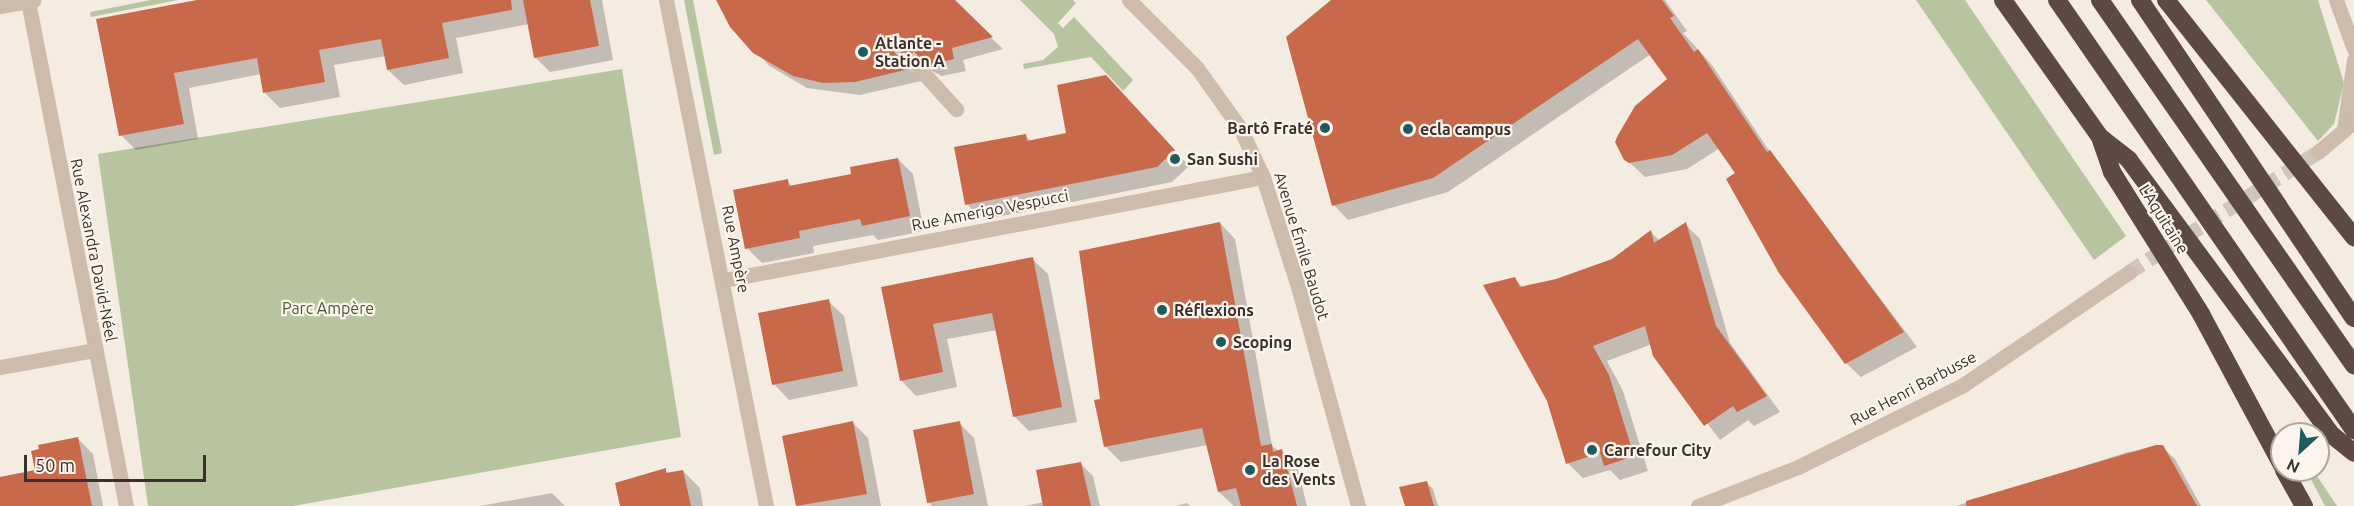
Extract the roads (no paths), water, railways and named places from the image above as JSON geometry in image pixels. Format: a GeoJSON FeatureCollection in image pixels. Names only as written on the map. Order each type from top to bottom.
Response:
{"type":"FeatureCollection","features":[{"type":"Feature","properties":{"kind":"highway","name":"L'Aquitaine"},"geometry":{"type":"LineString","coordinates":[[2003,0],[2100,137],[2112,172],[2201,314],[2270,443]]}},
{"type":"Feature","properties":{"kind":"highway"},"geometry":{"type":"LineString","coordinates":[[2057,0],[2354,430]]}},
{"type":"Feature","properties":{"kind":"highway"},"geometry":{"type":"LineString","coordinates":[[2100,0],[2354,365]]}},
{"type":"Feature","properties":{"kind":"highway"},"geometry":{"type":"LineString","coordinates":[[2140,0],[2354,318]]}},
{"type":"Feature","properties":{"kind":"highway"},"geometry":{"type":"LineString","coordinates":[[2166,0],[2354,237]]}},
{"type":"Feature","properties":{"kind":"highway"},"geometry":{"type":"LineString","coordinates":[[2100,137],[2129,160],[2332,435],[2354,453]]}},
{"type":"Feature","properties":{"kind":"highway"},"geometry":{"type":"LineString","coordinates":[[2291,482],[2304,506]]}},
{"type":"Feature","properties":{"kind":"street","name":"Rue Ampère"},"geometry":{"type":"LineString","coordinates":[[666,0],[724,280],[766,506]]}},
{"type":"Feature","properties":{"kind":"street","name":"Avenue Émile Baudot"},"geometry":{"type":"LineString","coordinates":[[1129,0],[1197,68],[1240,128],[1263,177],[1299,290],[1358,506]]}},
{"type":"Feature","properties":{"kind":"street"},"geometry":{"type":"LineString","coordinates":[[2336,0],[2354,49]]}},
{"type":"Feature","properties":{"kind":"street"},"geometry":{"type":"LineString","coordinates":[[0,6],[31,1]]}},
{"type":"Feature","properties":{"kind":"street","name":"Rue Alexandra David-Néel"},"geometry":{"type":"LineString","coordinates":[[31,1],[126,506]]}},
{"type":"Feature","properties":{"kind":"street"},"geometry":{"type":"LineString","coordinates":[[2318,152],[2349,126],[2354,60]]}},
{"type":"Feature","properties":{"kind":"street"},"geometry":{"type":"LineString","coordinates":[[918,67],[956,109]]}},
{"type":"Feature","properties":{"kind":"street","name":"Rue Amerigo Vespucci"},"geometry":{"type":"LineString","coordinates":[[724,280],[1263,177]]}},
{"type":"Feature","properties":{"kind":"street","name":"Rue Henri Barbusse"},"geometry":{"type":"LineString","coordinates":[[1698,506],[1798,467],[1963,385],[2129,272]]}},
{"type":"Feature","properties":{"kind":"street"},"geometry":{"type":"LineString","coordinates":[[0,367],[95,350]]}},
{"type":"Feature","properties":{"kind":"tunnel"},"geometry":{"type":"LineString","coordinates":[[893,39],[918,67]]}},
{"type":"Feature","properties":{"kind":"tunnel"},"geometry":{"type":"LineString","coordinates":[[2129,272],[2318,152]]}},
{"type":"Feature","properties":{"kind":"place","name":"Atlante - Station A"},"geometry":{"type":"Point","coordinates":[863,52]}},
{"type":"Feature","properties":{"kind":"place","name":"Bartô Fraté"},"geometry":{"type":"Point","coordinates":[1325,128]}},
{"type":"Feature","properties":{"kind":"place","name":"ecla campus"},"geometry":{"type":"Point","coordinates":[1408,129]}},
{"type":"Feature","properties":{"kind":"place","name":"San Sushi"},"geometry":{"type":"Point","coordinates":[1175,159]}},
{"type":"Feature","properties":{"kind":"place","name":"Réflexions"},"geometry":{"type":"Point","coordinates":[1162,310]}},
{"type":"Feature","properties":{"kind":"place","name":"Scoping"},"geometry":{"type":"Point","coordinates":[1221,342]}},
{"type":"Feature","properties":{"kind":"place","name":"Carrefour City"},"geometry":{"type":"Point","coordinates":[1592,450]}},
{"type":"Feature","properties":{"kind":"place","name":"La Rose des Vents"},"geometry":{"type":"Point","coordinates":[1250,470]}},
{"type":"Feature","properties":{"kind":"park label","name":"Parc Ampère"},"geometry":{"type":"Point","coordinates":[328,308]}}]}
